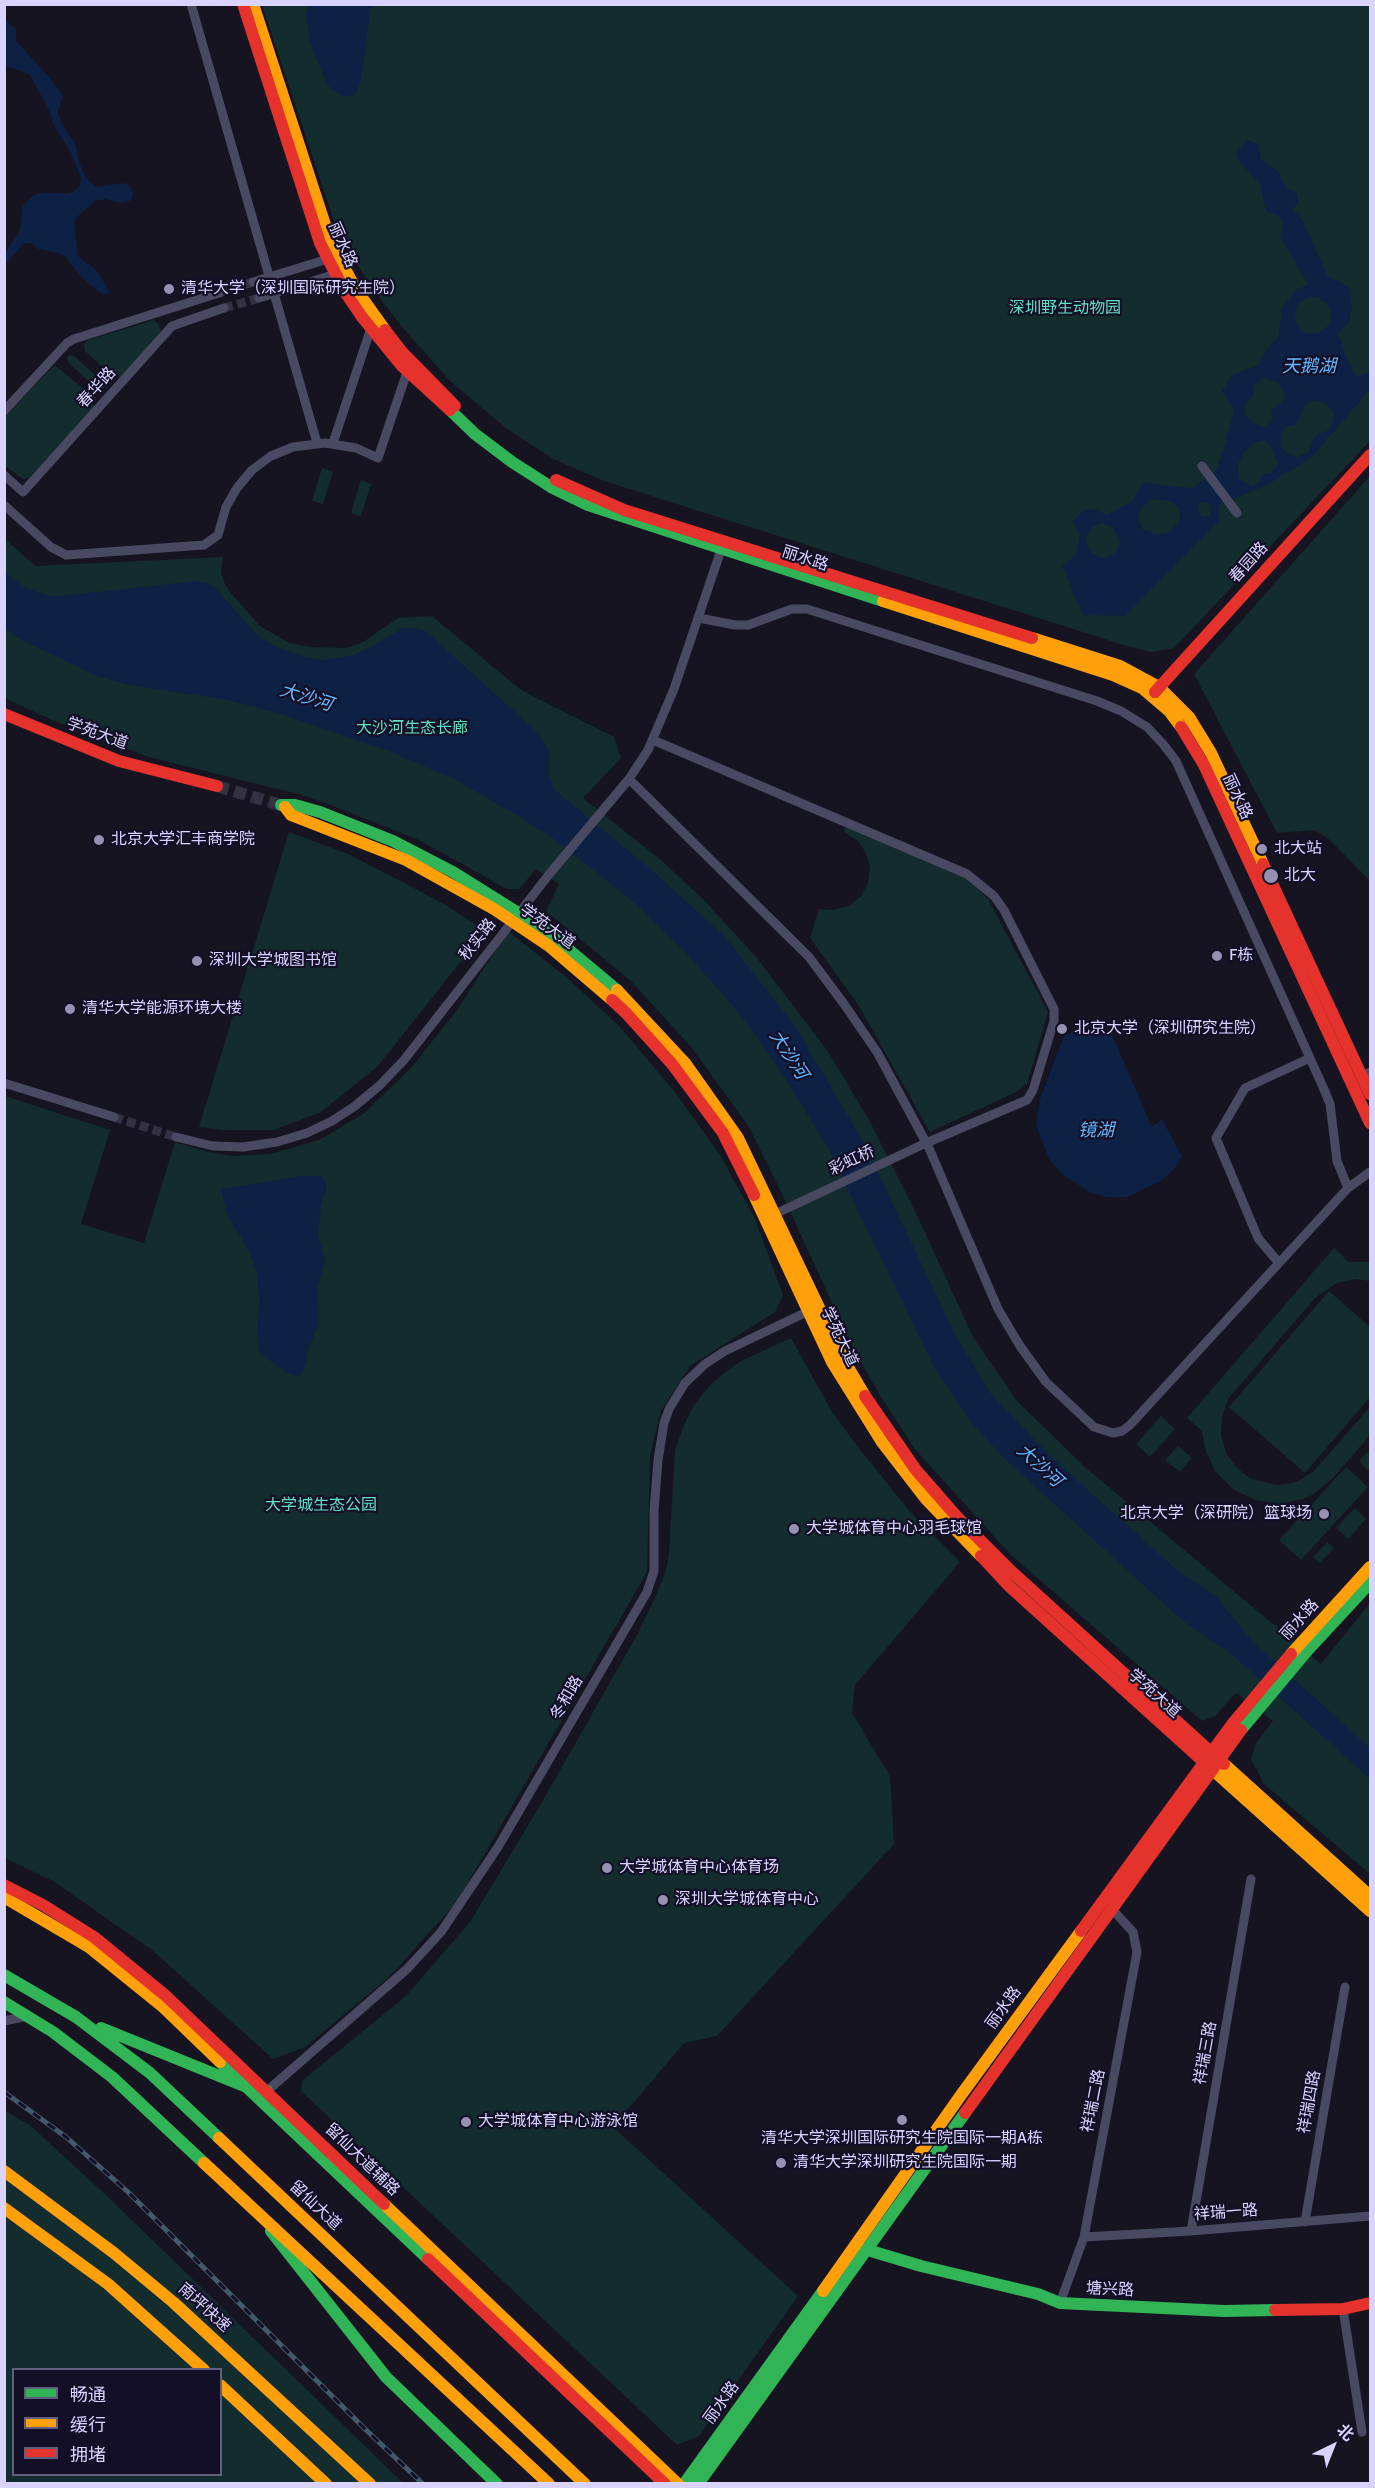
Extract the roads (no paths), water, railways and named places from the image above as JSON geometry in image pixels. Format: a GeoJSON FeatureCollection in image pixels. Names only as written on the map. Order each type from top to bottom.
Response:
{"type":"FeatureCollection","features":[{"type":"Feature","properties":{"kind":"main road","name":"丽水路"},"geometry":{"type":"LineString","coordinates":[[243,4],[320,243],[328,259],[338,267],[375,317],[426,377],[480,429],[554,479],[624,510],[1120,666],[1189,717],[1211,753],[1366,1074],[1371,1094]]}},
{"type":"Feature","properties":{"kind":"main road","name":"丽水路"},"geometry":{"type":"LineString","coordinates":[[253,4],[345,292],[407,372],[475,434],[512,462],[551,487],[613,514],[1113,675],[1142,688],[1156,691],[1204,765],[1371,1123]]}},
{"type":"Feature","properties":{"kind":"main road","name":"春园路"},"geometry":{"type":"LineString","coordinates":[[1156,691],[1371,454]]}},
{"type":"Feature","properties":{"kind":"main road","name":"学苑大道"},"geometry":{"type":"LineString","coordinates":[[4,714],[110,758],[217,786]]}},
{"type":"Feature","properties":{"kind":"main road","name":"学苑大道"},"geometry":{"type":"LineString","coordinates":[[283,806],[291,815],[357,839],[415,864],[516,916],[590,965],[625,997],[664,1038],[703,1087],[738,1138],[775,1214],[831,1362],[862,1412],[906,1473],[946,1522],[1009,1586],[1371,1896]]}},
{"type":"Feature","properties":{"kind":"main road","name":"学苑大道"},"geometry":{"type":"LineString","coordinates":[[516,916],[602,990],[652,1040],[692,1089],[733,1151],[813,1310]]}},
{"type":"Feature","properties":{"kind":"main road","name":"丽水路"},"geometry":{"type":"LineString","coordinates":[[698,2484],[861,2248],[961,2095],[1237,1726],[1371,1567]]}},
{"type":"Feature","properties":{"kind":"main road","name":"丽水路"},"geometry":{"type":"LineString","coordinates":[[1303,1648],[1371,1583]]}},
{"type":"Feature","properties":{"kind":"main road","name":"丽水路"},"geometry":{"type":"LineString","coordinates":[[684,2484],[1112,1909],[1212,1761]]}},
{"type":"Feature","properties":{"kind":"main road","name":"学苑大道"},"geometry":{"type":"LineString","coordinates":[[1212,1761],[1371,1911]]}},
{"type":"Feature","properties":{"kind":"main road","name":"留仙大道辅路"},"geometry":{"type":"LineString","coordinates":[[4,1885],[68,1920],[120,1956],[188,2016],[678,2484]]}},
{"type":"Feature","properties":{"kind":"main road","name":"留仙大道辅路"},"geometry":{"type":"LineString","coordinates":[[4,1897],[64,1930],[113,1964],[162,2006],[665,2484]]}},
{"type":"Feature","properties":{"kind":"main road","name":"留仙大道"},"geometry":{"type":"LineString","coordinates":[[4,1975],[76,2017],[150,2073],[585,2484]]}},
{"type":"Feature","properties":{"kind":"main road"},"geometry":{"type":"LineString","coordinates":[[4,2002],[81,2053],[111,2077],[549,2484]]}},
{"type":"Feature","properties":{"kind":"main road"},"geometry":{"type":"LineString","coordinates":[[76,2017],[249,2088],[267,2091]]}},
{"type":"Feature","properties":{"kind":"main road","name":"南坪快速"},"geometry":{"type":"LineString","coordinates":[[4,2171],[114,2253],[173,2302],[370,2484]]}},
{"type":"Feature","properties":{"kind":"main road"},"geometry":{"type":"LineString","coordinates":[[239,2194],[380,2369],[411,2402],[497,2484]]}},
{"type":"Feature","properties":{"kind":"main road"},"geometry":{"type":"LineString","coordinates":[[4,2208],[108,2284],[202,2368]]}},
{"type":"Feature","properties":{"kind":"main road","name":"塘兴路"},"geometry":{"type":"LineString","coordinates":[[861,2248],[921,2266],[1038,2294],[1060,2303],[1224,2311],[1343,2309],[1371,2304]]}},
{"type":"Feature","properties":{"kind":"main road"},"geometry":{"type":"LineString","coordinates":[[222,2387],[326,2484]]}},
{"type":"Feature","properties":{"kind":"street"},"geometry":{"type":"LineString","coordinates":[[191,4],[317,443]]}},
{"type":"Feature","properties":{"kind":"street"},"geometry":{"type":"LineString","coordinates":[[253,282],[328,259]]}},
{"type":"Feature","properties":{"kind":"street"},"geometry":{"type":"LineString","coordinates":[[259,298],[338,267]]}},
{"type":"Feature","properties":{"kind":"street"},"geometry":{"type":"LineString","coordinates":[[4,411],[67,343],[74,339],[219,293]]}},
{"type":"Feature","properties":{"kind":"street","name":"春华路"},"geometry":{"type":"LineString","coordinates":[[4,475],[23,492],[176,323],[224,308]]}},
{"type":"Feature","properties":{"kind":"street"},"geometry":{"type":"LineString","coordinates":[[333,443],[371,328]]}},
{"type":"Feature","properties":{"kind":"street"},"geometry":{"type":"LineString","coordinates":[[4,505],[51,547],[66,555],[198,547],[210,542],[218,535],[231,497],[252,470],[282,451],[317,443],[333,443],[356,448],[378,458],[407,372]]}},
{"type":"Feature","properties":{"kind":"street"},"geometry":{"type":"LineString","coordinates":[[1202,466],[1237,513]]}},
{"type":"Feature","properties":{"kind":"street","name":"秋实路"},"geometry":{"type":"LineString","coordinates":[[177,1137],[213,1146],[243,1147],[277,1142],[307,1133],[355,1106],[380,1085],[404,1060],[551,872],[629,779],[653,740],[674,689],[721,549]]}},
{"type":"Feature","properties":{"kind":"street"},"geometry":{"type":"LineString","coordinates":[[699,618],[735,625],[748,625],[792,609],[807,609],[1097,701],[1121,711],[1146,727],[1176,761],[1310,1058],[1330,1104],[1337,1161],[1348,1188]]}},
{"type":"Feature","properties":{"kind":"street","name":"彩虹桥"},"geometry":{"type":"LineString","coordinates":[[653,740],[967,874],[994,896],[1004,910],[1054,1009],[1054,1021],[1033,1090],[1027,1100],[926,1143],[775,1214]]}},
{"type":"Feature","properties":{"kind":"street"},"geometry":{"type":"LineString","coordinates":[[629,779],[809,957],[877,1052],[926,1143],[998,1309],[1020,1346],[1046,1382],[1082,1418],[1105,1432],[1122,1431],[1130,1425],[1348,1188],[1371,1172]]}},
{"type":"Feature","properties":{"kind":"street"},"geometry":{"type":"LineString","coordinates":[[1279,1263],[1258,1238],[1216,1138],[1245,1088],[1310,1058]]}},
{"type":"Feature","properties":{"kind":"street"},"geometry":{"type":"LineString","coordinates":[[4,1083],[114,1117]]}},
{"type":"Feature","properties":{"kind":"street","name":"冬和路"},"geometry":{"type":"LineString","coordinates":[[267,2091],[406,1970],[441,1932],[498,1847],[646,1592],[654,1571],[654,1511],[664,1422],[685,1383],[716,1356],[813,1310]]}},
{"type":"Feature","properties":{"kind":"street","name":"祥瑞三路"},"geometry":{"type":"LineString","coordinates":[[1191,2231],[1251,1879]]}},
{"type":"Feature","properties":{"kind":"street","name":"祥瑞二路"},"geometry":{"type":"LineString","coordinates":[[1060,2303],[1084,2237],[1137,1952],[1133,1932],[1112,1909]]}},
{"type":"Feature","properties":{"kind":"street","name":"祥瑞四路"},"geometry":{"type":"LineString","coordinates":[[1305,2222],[1345,1987]]}},
{"type":"Feature","properties":{"kind":"street"},"geometry":{"type":"LineString","coordinates":[[4,2021],[28,2016]]}},
{"type":"Feature","properties":{"kind":"street","name":"祥瑞一路"},"geometry":{"type":"LineString","coordinates":[[1084,2237],[1191,2231],[1371,2216]]}},
{"type":"Feature","properties":{"kind":"street"},"geometry":{"type":"LineString","coordinates":[[1343,2309],[1362,2432]]}},
{"type":"Feature","properties":{"kind":"water"},"geometry":{"type":"Polygon","coordinates":[[[308,5],[371,5],[361,81],[355,95],[343,97],[327,85],[310,42],[306,15],[308,5]]]}},
{"type":"Feature","properties":{"kind":"water"},"geometry":{"type":"Polygon","coordinates":[[[5,20],[16,29],[16,41],[50,78],[63,96],[58,112],[61,122],[76,146],[79,162],[86,178],[96,187],[125,183],[131,187],[133,195],[130,201],[121,203],[105,199],[95,201],[74,222],[78,256],[97,271],[110,292],[103,295],[81,277],[65,256],[38,249],[31,243],[23,244],[5,265],[5,253],[20,230],[23,205],[34,195],[41,193],[69,193],[80,185],[81,178],[71,153],[53,124],[50,112],[30,75],[5,65],[5,20]]]}},
{"type":"Feature","properties":{"kind":"water","name":"天鹅湖"},"geometry":{"type":"Polygon","coordinates":[[[1248,140],[1258,144],[1261,160],[1278,171],[1286,188],[1296,192],[1298,201],[1293,210],[1303,221],[1327,275],[1349,288],[1352,306],[1349,323],[1338,333],[1349,364],[1357,377],[1370,371],[1370,389],[1313,456],[1267,485],[1219,505],[1219,521],[1125,616],[1083,615],[1062,566],[1076,555],[1080,535],[1073,522],[1079,514],[1091,508],[1107,515],[1133,500],[1143,483],[1192,488],[1215,472],[1234,410],[1222,391],[1232,375],[1259,365],[1267,348],[1278,338],[1282,308],[1297,289],[1309,285],[1280,237],[1284,229],[1279,216],[1266,211],[1260,184],[1239,161],[1236,152],[1248,140]],[[1317,297],[1299,302],[1295,319],[1301,330],[1306,333],[1318,333],[1328,326],[1332,315],[1327,303],[1317,297]],[[1263,378],[1253,386],[1253,397],[1245,402],[1244,413],[1252,422],[1264,427],[1273,421],[1271,409],[1277,407],[1285,397],[1278,382],[1263,378]],[[1314,400],[1304,406],[1295,425],[1284,427],[1280,445],[1287,454],[1297,457],[1309,452],[1313,439],[1327,431],[1334,421],[1333,411],[1325,403],[1314,400]],[[1266,440],[1254,443],[1245,451],[1238,464],[1239,478],[1251,486],[1259,483],[1262,474],[1271,473],[1278,465],[1274,451],[1266,440]],[[1152,499],[1141,507],[1138,517],[1142,529],[1157,535],[1170,532],[1180,520],[1179,507],[1170,501],[1152,499]],[[1206,502],[1201,503],[1198,507],[1199,514],[1205,517],[1210,515],[1211,506],[1206,502]],[[1102,523],[1092,527],[1086,537],[1091,553],[1102,558],[1116,552],[1120,541],[1113,527],[1102,523]]]}},
{"type":"Feature","properties":{"kind":"water","name":"大沙河"},"geometry":{"type":"Polygon","coordinates":[[[4,572],[26,588],[48,596],[197,581],[207,583],[215,588],[258,636],[275,647],[307,658],[322,660],[350,656],[368,649],[403,628],[419,628],[428,633],[541,736],[549,752],[548,772],[555,790],[655,873],[724,936],[795,1026],[862,1140],[957,1338],[991,1394],[1050,1456],[1177,1570],[1215,1595],[1251,1640],[1370,1748],[1370,1779],[1229,1652],[1183,1621],[1006,1460],[973,1425],[934,1367],[827,1146],[778,1067],[739,1013],[687,954],[636,904],[550,836],[515,814],[456,780],[394,753],[278,713],[227,700],[125,684],[95,675],[21,640],[5,629],[4,572]]]}},
{"type":"Feature","properties":{"kind":"water","name":"镜湖"},"geometry":{"type":"Polygon","coordinates":[[[1101,1019],[1108,1036],[1112,1035],[1152,1127],[1162,1119],[1182,1157],[1174,1169],[1161,1181],[1127,1197],[1108,1197],[1091,1193],[1063,1175],[1049,1159],[1036,1125],[1040,1099],[1064,1036],[1101,1019]]]}},
{"type":"Feature","properties":{"kind":"water"},"geometry":{"type":"Polygon","coordinates":[[[303,1176],[322,1176],[327,1188],[321,1205],[318,1235],[325,1261],[317,1287],[318,1325],[308,1350],[306,1365],[299,1377],[285,1372],[260,1353],[257,1329],[260,1304],[257,1274],[250,1253],[227,1214],[221,1189],[303,1176]]]}},
{"type":"Feature","properties":{"kind":"tunnel"},"geometry":{"type":"LineString","coordinates":[[219,293],[253,282]]}},
{"type":"Feature","properties":{"kind":"tunnel"},"geometry":{"type":"LineString","coordinates":[[224,308],[259,298]]}},
{"type":"Feature","properties":{"kind":"tunnel"},"geometry":{"type":"LineString","coordinates":[[217,786],[280,805]]}},
{"type":"Feature","properties":{"kind":"tunnel"},"geometry":{"type":"LineString","coordinates":[[114,1117],[176,1137]]}},
{"type":"Feature","properties":{"kind":"railway"},"geometry":{"type":"LineString","coordinates":[[4,2092],[66,2137],[128,2192],[423,2484]]}},
{"type":"Feature","properties":{"kind":"place","name":"清华大学（深圳国际研究生院）"},"geometry":{"type":"Point","coordinates":[169,289]}},
{"type":"Feature","properties":{"kind":"place","name":"北京大学汇丰商学院"},"geometry":{"type":"Point","coordinates":[99,840]}},
{"type":"Feature","properties":{"kind":"place","name":"北大站"},"geometry":{"type":"Point","coordinates":[1262,849]}},
{"type":"Feature","properties":{"kind":"place","name":"北大"},"geometry":{"type":"Point","coordinates":[1271,876]}},
{"type":"Feature","properties":{"kind":"place","name":"F栋"},"geometry":{"type":"Point","coordinates":[1217,956]}},
{"type":"Feature","properties":{"kind":"place","name":"深圳大学城图书馆"},"geometry":{"type":"Point","coordinates":[197,961]}},
{"type":"Feature","properties":{"kind":"place","name":"清华大学能源环境大楼"},"geometry":{"type":"Point","coordinates":[70,1009]}},
{"type":"Feature","properties":{"kind":"place","name":"北京大学（深圳研究生院）"},"geometry":{"type":"Point","coordinates":[1062,1029]}},
{"type":"Feature","properties":{"kind":"place","name":"北京大学（深研院）篮球场"},"geometry":{"type":"Point","coordinates":[1324,1514]}},
{"type":"Feature","properties":{"kind":"place","name":"大学城体育中心羽毛球馆"},"geometry":{"type":"Point","coordinates":[794,1529]}},
{"type":"Feature","properties":{"kind":"place","name":"大学城体育中心体育场"},"geometry":{"type":"Point","coordinates":[607,1868]}},
{"type":"Feature","properties":{"kind":"place","name":"深圳大学城体育中心"},"geometry":{"type":"Point","coordinates":[663,1900]}},
{"type":"Feature","properties":{"kind":"place","name":"清华大学深圳国际研究生院国际一期A栋"},"geometry":{"type":"Point","coordinates":[902,2120]}},
{"type":"Feature","properties":{"kind":"place","name":"大学城体育中心游泳馆"},"geometry":{"type":"Point","coordinates":[466,2122]}},
{"type":"Feature","properties":{"kind":"place","name":"清华大学深圳研究生院国际一期"},"geometry":{"type":"Point","coordinates":[781,2163]}},
{"type":"Feature","properties":{"kind":"park label","name":"深圳野生动物园"},"geometry":{"type":"Point","coordinates":[1065,309]}},
{"type":"Feature","properties":{"kind":"park label","name":"大沙河生态长廊"},"geometry":{"type":"Point","coordinates":[412,729]}},
{"type":"Feature","properties":{"kind":"park label","name":"大学城生态公园"},"geometry":{"type":"Point","coordinates":[321,1506]}}]}
